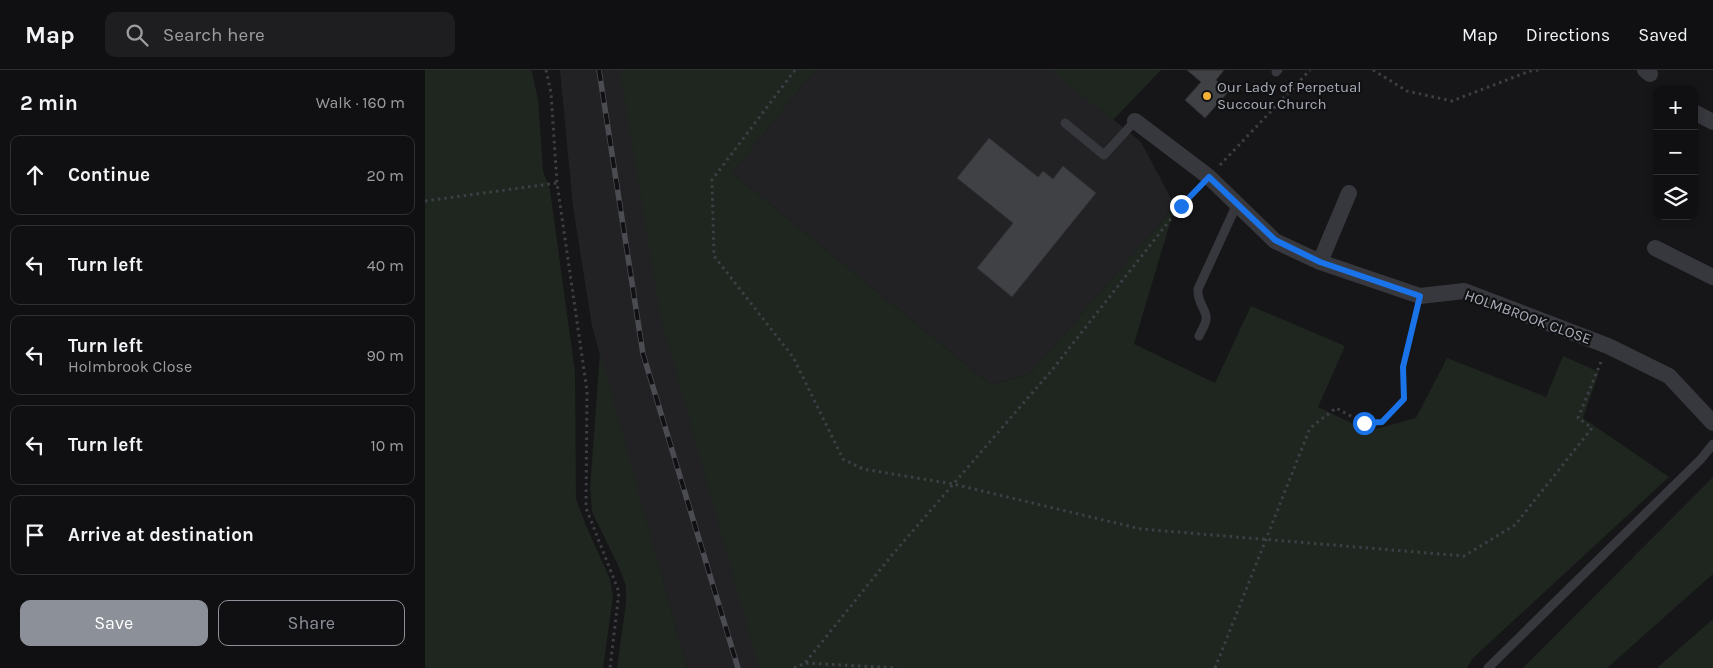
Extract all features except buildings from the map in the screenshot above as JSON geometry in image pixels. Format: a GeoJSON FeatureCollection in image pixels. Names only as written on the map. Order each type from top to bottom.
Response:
{"type":"FeatureCollection","features":[{"type":"Feature","properties":{"kind":"street"},"geometry":{"type":"LineString","coordinates":[[1698,114],[1713,122]]}},
{"type":"Feature","properties":{"kind":"street","name":"HOLMBROOK CLOSE"},"geometry":{"type":"LineString","coordinates":[[1135,121],[1209,177],[1275,240],[1320,262],[1420,296],[1464,291],[1608,346],[1669,376],[1713,423]]}},
{"type":"Feature","properties":{"kind":"street"},"geometry":{"type":"LineString","coordinates":[[1320,262],[1349,193]]}},
{"type":"Feature","properties":{"kind":"street"},"geometry":{"type":"LineString","coordinates":[[1655,248],[1713,277]]}},
{"type":"Feature","properties":{"kind":"lane"},"geometry":{"type":"LineString","coordinates":[[1065,123],[1104,155],[1135,121]]}},
{"type":"Feature","properties":{"kind":"lane"},"geometry":{"type":"LineString","coordinates":[[1199,336],[1206,320],[1206,313],[1197,300],[1199,289],[1237,204]]}},
{"type":"Feature","properties":{"kind":"lane"},"geometry":{"type":"LineString","coordinates":[[1488,668],[1701,459],[1713,444]]}},
{"type":"Feature","properties":{"kind":"path"},"geometry":{"type":"LineString","coordinates":[[546,70],[551,93],[557,183],[587,391],[586,508],[619,592],[610,668]]}},
{"type":"Feature","properties":{"kind":"path"},"geometry":{"type":"LineString","coordinates":[[795,70],[712,180],[714,256],[793,357],[843,459],[863,469],[953,484],[1141,529],[1464,556],[1515,525],[1592,428],[1578,418],[1608,346]]}},
{"type":"Feature","properties":{"kind":"path"},"geometry":{"type":"LineString","coordinates":[[794,668],[805,663],[892,555],[1052,370],[1181,206],[1310,70]]}},
{"type":"Feature","properties":{"kind":"path"},"geometry":{"type":"LineString","coordinates":[[1373,70],[1407,91],[1452,101],[1530,71],[1539,70]]}},
{"type":"Feature","properties":{"kind":"path"},"geometry":{"type":"LineString","coordinates":[[425,201],[557,183]]}},
{"type":"Feature","properties":{"kind":"path"},"geometry":{"type":"LineString","coordinates":[[1215,668],[1310,428],[1336,408],[1364,423],[1382,422],[1404,399],[1403,367],[1420,296]]}},
{"type":"Feature","properties":{"kind":"path"},"geometry":{"type":"LineString","coordinates":[[805,663],[897,668]]}},
{"type":"Feature","properties":{"kind":"shaded area"},"geometry":{"type":"Polygon","coordinates":[[[425,70],[531,70],[532,72],[538,100],[543,171],[550,190],[575,372],[576,499],[610,579],[613,597],[603,668],[425,668],[425,70]]]}},
{"type":"Feature","properties":{"kind":"shaded area"},"geometry":{"type":"Polygon","coordinates":[[[560,70],[637,70],[778,668],[687,668],[592,326],[573,207],[560,70]]]}},
{"type":"Feature","properties":{"kind":"shaded area"},"geometry":{"type":"Polygon","coordinates":[[[620,70],[815,70],[732,173],[991,385],[1030,374],[1175,206],[1134,344],[1215,383],[1251,306],[1345,346],[1318,407],[1368,431],[1416,418],[1447,358],[1546,397],[1563,356],[1599,372],[1583,418],[1669,477],[1472,659],[1467,668],[759,668],[662,322],[620,70]]]}},
{"type":"Feature","properties":{"kind":"shaded area"},"geometry":{"type":"Polygon","coordinates":[[[815,70],[1052,70],[1141,142],[1175,206],[1030,374],[991,385],[732,173],[815,70]]]}},
{"type":"Feature","properties":{"kind":"shaded area"},"geometry":{"type":"Polygon","coordinates":[[[1050,70],[1161,70],[1113,120],[1050,70]]]}},
{"type":"Feature","properties":{"kind":"shaded area"},"geometry":{"type":"Polygon","coordinates":[[[600,352],[687,668],[617,668],[626,603],[626,586],[592,512],[590,488],[600,352]]]}},
{"type":"Feature","properties":{"kind":"shaded area"},"geometry":{"type":"Polygon","coordinates":[[[1713,477],[1713,574],[1607,668],[1523,668],[1713,477]]]}},
{"type":"Feature","properties":{"kind":"shaded area"},"geometry":{"type":"Polygon","coordinates":[[[1713,619],[1713,668],[1657,668],[1713,619]]]}},
{"type":"Feature","properties":{"kind":"railway"},"geometry":{"type":"LineString","coordinates":[[599,70],[643,354],[738,668]]}},
{"type":"Feature","properties":{"kind":"place","name":"Our Lady of Perpetual Succour Church"},"geometry":{"type":"Point","coordinates":[1207,96]}},
{"type":"Feature","properties":{"kind":"route"},"geometry":{"type":"LineString","coordinates":[[1181,206],[1209,177],[1275,240],[1320,262],[1420,296],[1403,367],[1404,399],[1382,422],[1364,423]]}}]}
